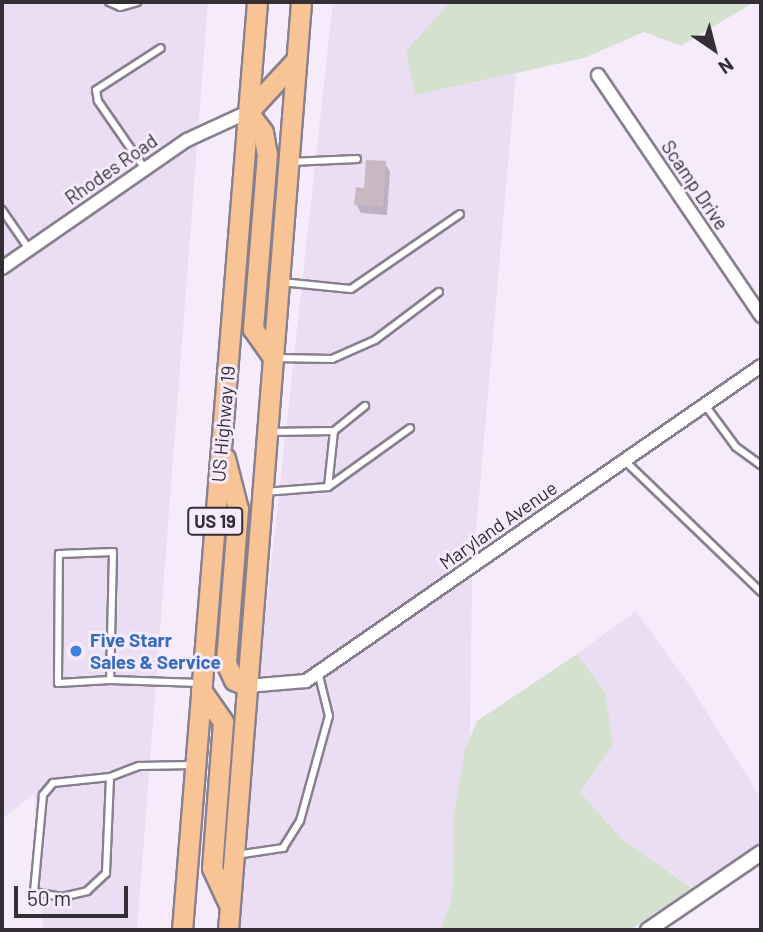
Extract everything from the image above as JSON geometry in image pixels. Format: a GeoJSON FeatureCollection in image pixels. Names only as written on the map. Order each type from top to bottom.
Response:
{"type":"FeatureCollection","features":[{"type":"Feature","properties":{"kind":"highway","name":"US Highway 19"},"geometry":{"type":"LineString","coordinates":[[182,930],[257,2]]}},
{"type":"Feature","properties":{"kind":"highway","name":"US 19"},"geometry":{"type":"LineString","coordinates":[[228,930],[296,60],[304,3]]}},
{"type":"Feature","properties":{"kind":"highway"},"geometry":{"type":"LineString","coordinates":[[273,358],[253,329],[267,154],[263,132],[248,112],[296,60]]}},
{"type":"Feature","properties":{"kind":"highway"},"geometry":{"type":"LineString","coordinates":[[221,444],[238,509],[226,663],[233,680],[247,686]]}},
{"type":"Feature","properties":{"kind":"highway"},"geometry":{"type":"LineString","coordinates":[[201,687],[223,723],[212,868],[229,907]]}},
{"type":"Feature","properties":{"kind":"street","name":"Scamp Drive"},"geometry":{"type":"LineString","coordinates":[[598,75],[761,316]]}},
{"type":"Feature","properties":{"kind":"street","name":"Rhodes Road"},"geometry":{"type":"LineString","coordinates":[[2,268],[187,140],[248,112]]}},
{"type":"Feature","properties":{"kind":"street","name":"Maryland Avenue"},"geometry":{"type":"LineString","coordinates":[[247,686],[286,686],[318,672],[761,366]]}},
{"type":"Feature","properties":{"kind":"street"},"geometry":{"type":"LineString","coordinates":[[649,930],[761,853]]}},
{"type":"Feature","properties":{"kind":"lane"},"geometry":{"type":"LineString","coordinates":[[109,2],[120,7],[136,2]]}},
{"type":"Feature","properties":{"kind":"lane"},"geometry":{"type":"LineString","coordinates":[[145,169],[97,101],[96,90],[161,48]]}},
{"type":"Feature","properties":{"kind":"lane"},"geometry":{"type":"LineString","coordinates":[[288,162],[357,159]]}},
{"type":"Feature","properties":{"kind":"lane"},"geometry":{"type":"LineString","coordinates":[[2,210],[29,249]]}},
{"type":"Feature","properties":{"kind":"lane"},"geometry":{"type":"LineString","coordinates":[[279,281],[351,289],[460,214]]}},
{"type":"Feature","properties":{"kind":"lane"},"geometry":{"type":"LineString","coordinates":[[273,358],[332,359],[375,340],[439,292]]}},
{"type":"Feature","properties":{"kind":"lane"},"geometry":{"type":"LineString","coordinates":[[705,405],[729,440],[761,465]]}},
{"type":"Feature","properties":{"kind":"lane"},"geometry":{"type":"LineString","coordinates":[[267,432],[334,431],[365,406]]}},
{"type":"Feature","properties":{"kind":"lane"},"geometry":{"type":"LineString","coordinates":[[262,492],[328,486],[410,428]]}},
{"type":"Feature","properties":{"kind":"lane"},"geometry":{"type":"LineString","coordinates":[[328,486],[334,431]]}},
{"type":"Feature","properties":{"kind":"lane"},"geometry":{"type":"LineString","coordinates":[[625,461],[761,592]]}},
{"type":"Feature","properties":{"kind":"lane"},"geometry":{"type":"LineString","coordinates":[[110,680],[113,552],[60,554],[58,683],[110,680],[201,687]]}},
{"type":"Feature","properties":{"kind":"lane"},"geometry":{"type":"LineString","coordinates":[[234,855],[283,848],[300,821],[329,716],[318,672]]}},
{"type":"Feature","properties":{"kind":"lane"},"geometry":{"type":"LineString","coordinates":[[110,777],[106,873],[87,891],[62,897],[34,892],[43,795],[53,783],[110,777],[139,766],[195,765]]}},
{"type":"Feature","properties":{"kind":"shaded area"},"geometry":{"type":"Polygon","coordinates":[[[2,2],[208,2],[137,930],[43,930],[34,794],[2,819],[2,2]]]}},
{"type":"Feature","properties":{"kind":"shaded area"},"geometry":{"type":"Polygon","coordinates":[[[333,2],[450,2],[415,95],[516,73],[472,576],[470,737],[454,812],[452,898],[440,930],[236,930],[250,757],[333,2]]]}},
{"type":"Feature","properties":{"kind":"shaded area"},"geometry":{"type":"Polygon","coordinates":[[[636,611],[690,686],[761,798],[761,842],[630,930],[692,887],[622,839],[580,792],[605,692],[577,654],[636,611]]]}},
{"type":"Feature","properties":{"kind":"green space"},"geometry":{"type":"Polygon","coordinates":[[[450,2],[754,2],[681,46],[644,32],[584,58],[415,95],[406,51],[450,2]]]}},
{"type":"Feature","properties":{"kind":"green space"},"geometry":{"type":"Polygon","coordinates":[[[577,654],[605,692],[613,745],[580,792],[622,839],[692,888],[630,930],[440,930],[452,898],[454,812],[465,750],[477,721],[577,654]]]}},
{"type":"Feature","properties":{"kind":"building"},"geometry":{"type":"Polygon","coordinates":[[[366,160],[386,161],[383,207],[354,205],[356,187],[364,188],[366,160]]]}},
{"type":"Feature","properties":{"kind":"place","name":"Five Starr Sales & Service"},"geometry":{"type":"Point","coordinates":[76,651]}}]}
